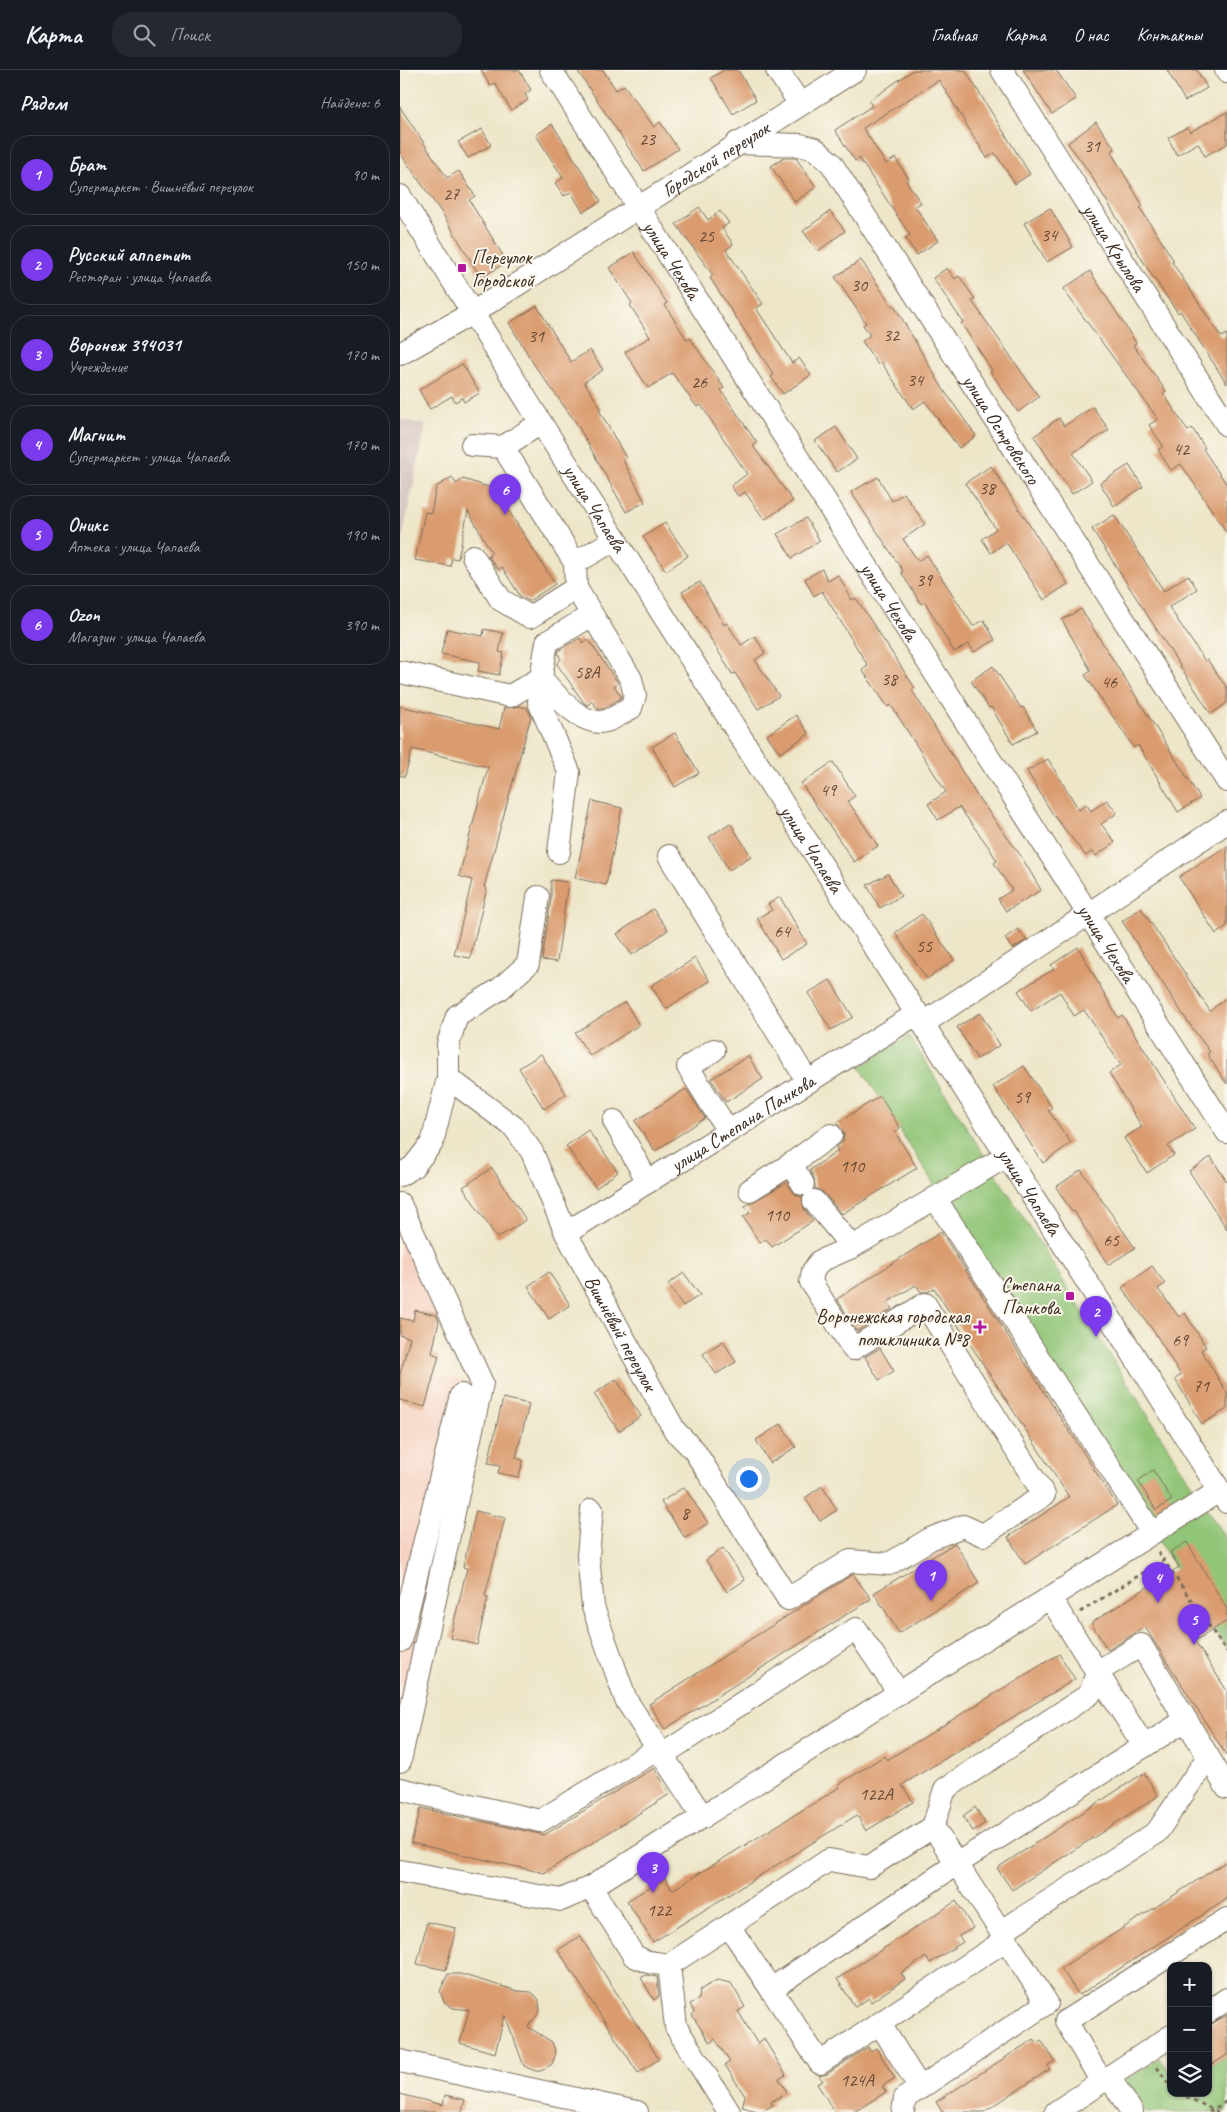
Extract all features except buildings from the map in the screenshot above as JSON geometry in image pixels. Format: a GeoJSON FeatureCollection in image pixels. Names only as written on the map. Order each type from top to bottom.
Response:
{"type":"FeatureCollection","features":[{"type":"Feature","properties":{"kind":"street","name":"улица Чехова"},"geometry":{"type":"LineString","coordinates":[[551,70],[1227,1132]]}},
{"type":"Feature","properties":{"kind":"street"},"geometry":{"type":"LineString","coordinates":[[778,70],[800,104]]}},
{"type":"Feature","properties":{"kind":"street","name":"Городской переулок"},"geometry":{"type":"LineString","coordinates":[[400,354],[474,312],[737,143],[855,70]]}},
{"type":"Feature","properties":{"kind":"street","name":"улица Крылова"},"geometry":{"type":"LineString","coordinates":[[1002,70],[1227,425]]}},
{"type":"Feature","properties":{"kind":"street","name":"улица Островского"},"geometry":{"type":"LineString","coordinates":[[737,143],[800,145],[815,149],[831,163],[1227,781]]}},
{"type":"Feature","properties":{"kind":"street","name":"улица Чапаева"},"geometry":{"type":"LineString","coordinates":[[400,196],[474,312],[541,423],[921,1018],[1223,1496]]}},
{"type":"Feature","properties":{"kind":"street"},"geometry":{"type":"LineString","coordinates":[[472,445],[503,448],[541,423]]}},
{"type":"Feature","properties":{"kind":"street"},"geometry":{"type":"LineString","coordinates":[[503,448],[575,563],[576,588],[631,679],[635,694],[631,708],[606,722],[588,720],[566,705],[541,678]]}},
{"type":"Feature","properties":{"kind":"street"},"geometry":{"type":"LineString","coordinates":[[575,563],[616,539]]}},
{"type":"Feature","properties":{"kind":"street"},"geometry":{"type":"LineString","coordinates":[[473,556],[501,600],[530,617],[576,588]]}},
{"type":"Feature","properties":{"kind":"street"},"geometry":{"type":"LineString","coordinates":[[559,852],[569,772],[539,702],[541,678],[547,642],[592,614]]}},
{"type":"Feature","properties":{"kind":"street"},"geometry":{"type":"LineString","coordinates":[[400,672],[510,696],[541,678]]}},
{"type":"Feature","properties":{"kind":"street","name":"улица Степана Панкова"},"geometry":{"type":"LineString","coordinates":[[566,1233],[808,1082],[921,1018],[1088,913],[1227,822]]}},
{"type":"Feature","properties":{"kind":"street"},"geometry":{"type":"LineString","coordinates":[[669,856],[808,1082]]}},
{"type":"Feature","properties":{"kind":"street"},"geometry":{"type":"LineString","coordinates":[[400,1175],[413,1166],[432,1143],[448,1078],[448,1044],[457,1016],[500,989],[528,964],[538,897]]}},
{"type":"Feature","properties":{"kind":"street"},"geometry":{"type":"LineString","coordinates":[[714,1050],[688,1067],[728,1131]]}},
{"type":"Feature","properties":{"kind":"street","name":"Вишнёвый переулок"},"geometry":{"type":"LineString","coordinates":[[448,1078],[514,1127],[532,1152],[566,1233],[675,1431],[694,1450],[788,1599],[850,1561],[889,1564],[930,1539],[963,1526],[983,1535],[1044,1495],[925,1304],[852,1349],[811,1282],[813,1271],[820,1261],[852,1247]]}},
{"type":"Feature","properties":{"kind":"street"},"geometry":{"type":"LineString","coordinates":[[614,1121],[648,1182]]}},
{"type":"Feature","properties":{"kind":"street"},"geometry":{"type":"LineString","coordinates":[[750,1190],[791,1164],[831,1135]]}},
{"type":"Feature","properties":{"kind":"street"},"geometry":{"type":"LineString","coordinates":[[791,1164],[809,1193],[852,1247],[1007,1156]]}},
{"type":"Feature","properties":{"kind":"street"},"geometry":{"type":"LineString","coordinates":[[935,1198],[1150,1535]]}},
{"type":"Feature","properties":{"kind":"street"},"geometry":{"type":"LineString","coordinates":[[400,1204],[482,1383],[400,1761]]}},
{"type":"Feature","properties":{"kind":"street"},"geometry":{"type":"LineString","coordinates":[[400,1641],[461,1395]]}},
{"type":"Feature","properties":{"kind":"street"},"geometry":{"type":"LineString","coordinates":[[400,1871],[561,1900],[591,1887],[1150,1535],[1223,1496]]}},
{"type":"Feature","properties":{"kind":"street"},"geometry":{"type":"LineString","coordinates":[[592,1510],[588,1556],[592,1607],[626,1700],[703,1817]]}},
{"type":"Feature","properties":{"kind":"street"},"geometry":{"type":"LineString","coordinates":[[1050,1598],[1144,1746]]}},
{"type":"Feature","properties":{"kind":"street"},"geometry":{"type":"LineString","coordinates":[[400,1789],[540,1821],[660,1752],[856,1629],[899,1693]]}},
{"type":"Feature","properties":{"kind":"street"},"geometry":{"type":"LineString","coordinates":[[591,1887],[634,1956],[648,1962],[669,1965],[829,1860],[869,1867],[934,1827],[945,1789],[1090,1694],[1097,1672],[1141,1645],[1227,1788]]}},
{"type":"Feature","properties":{"kind":"street"},"geometry":{"type":"LineString","coordinates":[[771,1989],[958,1864],[1186,1720]]}},
{"type":"Feature","properties":{"kind":"street"},"geometry":{"type":"LineString","coordinates":[[730,1926],[820,2062],[880,2024],[1004,1935],[1157,1832],[1208,1757]]}},
{"type":"Feature","properties":{"kind":"street"},"geometry":{"type":"LineString","coordinates":[[903,2112],[904,2098],[1048,2003],[934,1827]]}},
{"type":"Feature","properties":{"kind":"street"},"geometry":{"type":"LineString","coordinates":[[1132,2112],[1105,2079],[1066,2021],[1227,1919]]}},
{"type":"Feature","properties":{"kind":"street"},"geometry":{"type":"LineString","coordinates":[[669,1965],[676,2027],[729,2112]]}},
{"type":"Feature","properties":{"kind":"street"},"geometry":{"type":"LineString","coordinates":[[1212,2009],[1227,1999]]}},
{"type":"Feature","properties":{"kind":"street"},"geometry":{"type":"LineString","coordinates":[[880,2024],[920,2088]]}},
{"type":"Feature","properties":{"kind":"street"},"geometry":{"type":"LineString","coordinates":[[1056,2112],[1167,2039]]}},
{"type":"Feature","properties":{"kind":"street"},"geometry":{"type":"LineString","coordinates":[[400,2061],[637,2112]]}},
{"type":"Feature","properties":{"kind":"path"},"geometry":{"type":"LineString","coordinates":[[1150,1535],[1164,1560],[1227,1652]]}},
{"type":"Feature","properties":{"kind":"path"},"geometry":{"type":"LineString","coordinates":[[1065,1621],[1164,1560]]}},
{"type":"Feature","properties":{"kind":"path"},"geometry":{"type":"LineString","coordinates":[[1147,2052],[1167,2082]]}},
{"type":"Feature","properties":{"kind":"path"},"geometry":{"type":"LineString","coordinates":[[1186,2097],[1211,2111],[1218,2112]]}},
{"type":"Feature","properties":{"kind":"path"},"geometry":{"type":"LineString","coordinates":[[1211,2111],[1227,2100]]}},
{"type":"Feature","properties":{"kind":"shaded area"},"geometry":{"type":"Polygon","coordinates":[[[400,419],[426,425],[400,549],[400,419]]]}},
{"type":"Feature","properties":{"kind":"shaded area"},"geometry":{"type":"Polygon","coordinates":[[[400,1232],[441,1316],[432,1353],[439,1356],[434,1373],[476,1383],[400,1716],[400,1232]]]}},
{"type":"Feature","properties":{"kind":"green space"},"geometry":{"type":"Polygon","coordinates":[[[909,1036],[1227,1541],[1227,1649],[860,1067],[909,1036]]]}},
{"type":"Feature","properties":{"kind":"green space"},"geometry":{"type":"Polygon","coordinates":[[[1227,2055],[1227,2112],[1146,2112],[1126,2080],[1160,2058],[1167,2068],[1167,2097],[1212,2097],[1212,2064],[1227,2055]]]}},
{"type":"Feature","properties":{"kind":"place","name":"Переулок Городской"},"geometry":{"type":"Point","coordinates":[462,268]}},
{"type":"Feature","properties":{"kind":"place","name":"Ozon"},"geometry":{"type":"Point","coordinates":[505,515]}},
{"type":"Feature","properties":{"kind":"place","name":"Степана Панкова"},"geometry":{"type":"Point","coordinates":[1070,1296]}},
{"type":"Feature","properties":{"kind":"place","name":"Воронежская городская поликлиника №8"},"geometry":{"type":"Point","coordinates":[980,1327]}},
{"type":"Feature","properties":{"kind":"place","name":"Русский аппетит"},"geometry":{"type":"Point","coordinates":[1096,1337]}},
{"type":"Feature","properties":{"kind":"place","name":"Брат"},"geometry":{"type":"Point","coordinates":[931,1601]}},
{"type":"Feature","properties":{"kind":"place","name":"Магнит"},"geometry":{"type":"Point","coordinates":[1158,1603]}},
{"type":"Feature","properties":{"kind":"place","name":"Оникс"},"geometry":{"type":"Point","coordinates":[1194,1645]}},
{"type":"Feature","properties":{"kind":"place","name":"Воронеж 394031"},"geometry":{"type":"Point","coordinates":[653,1893]}}]}
